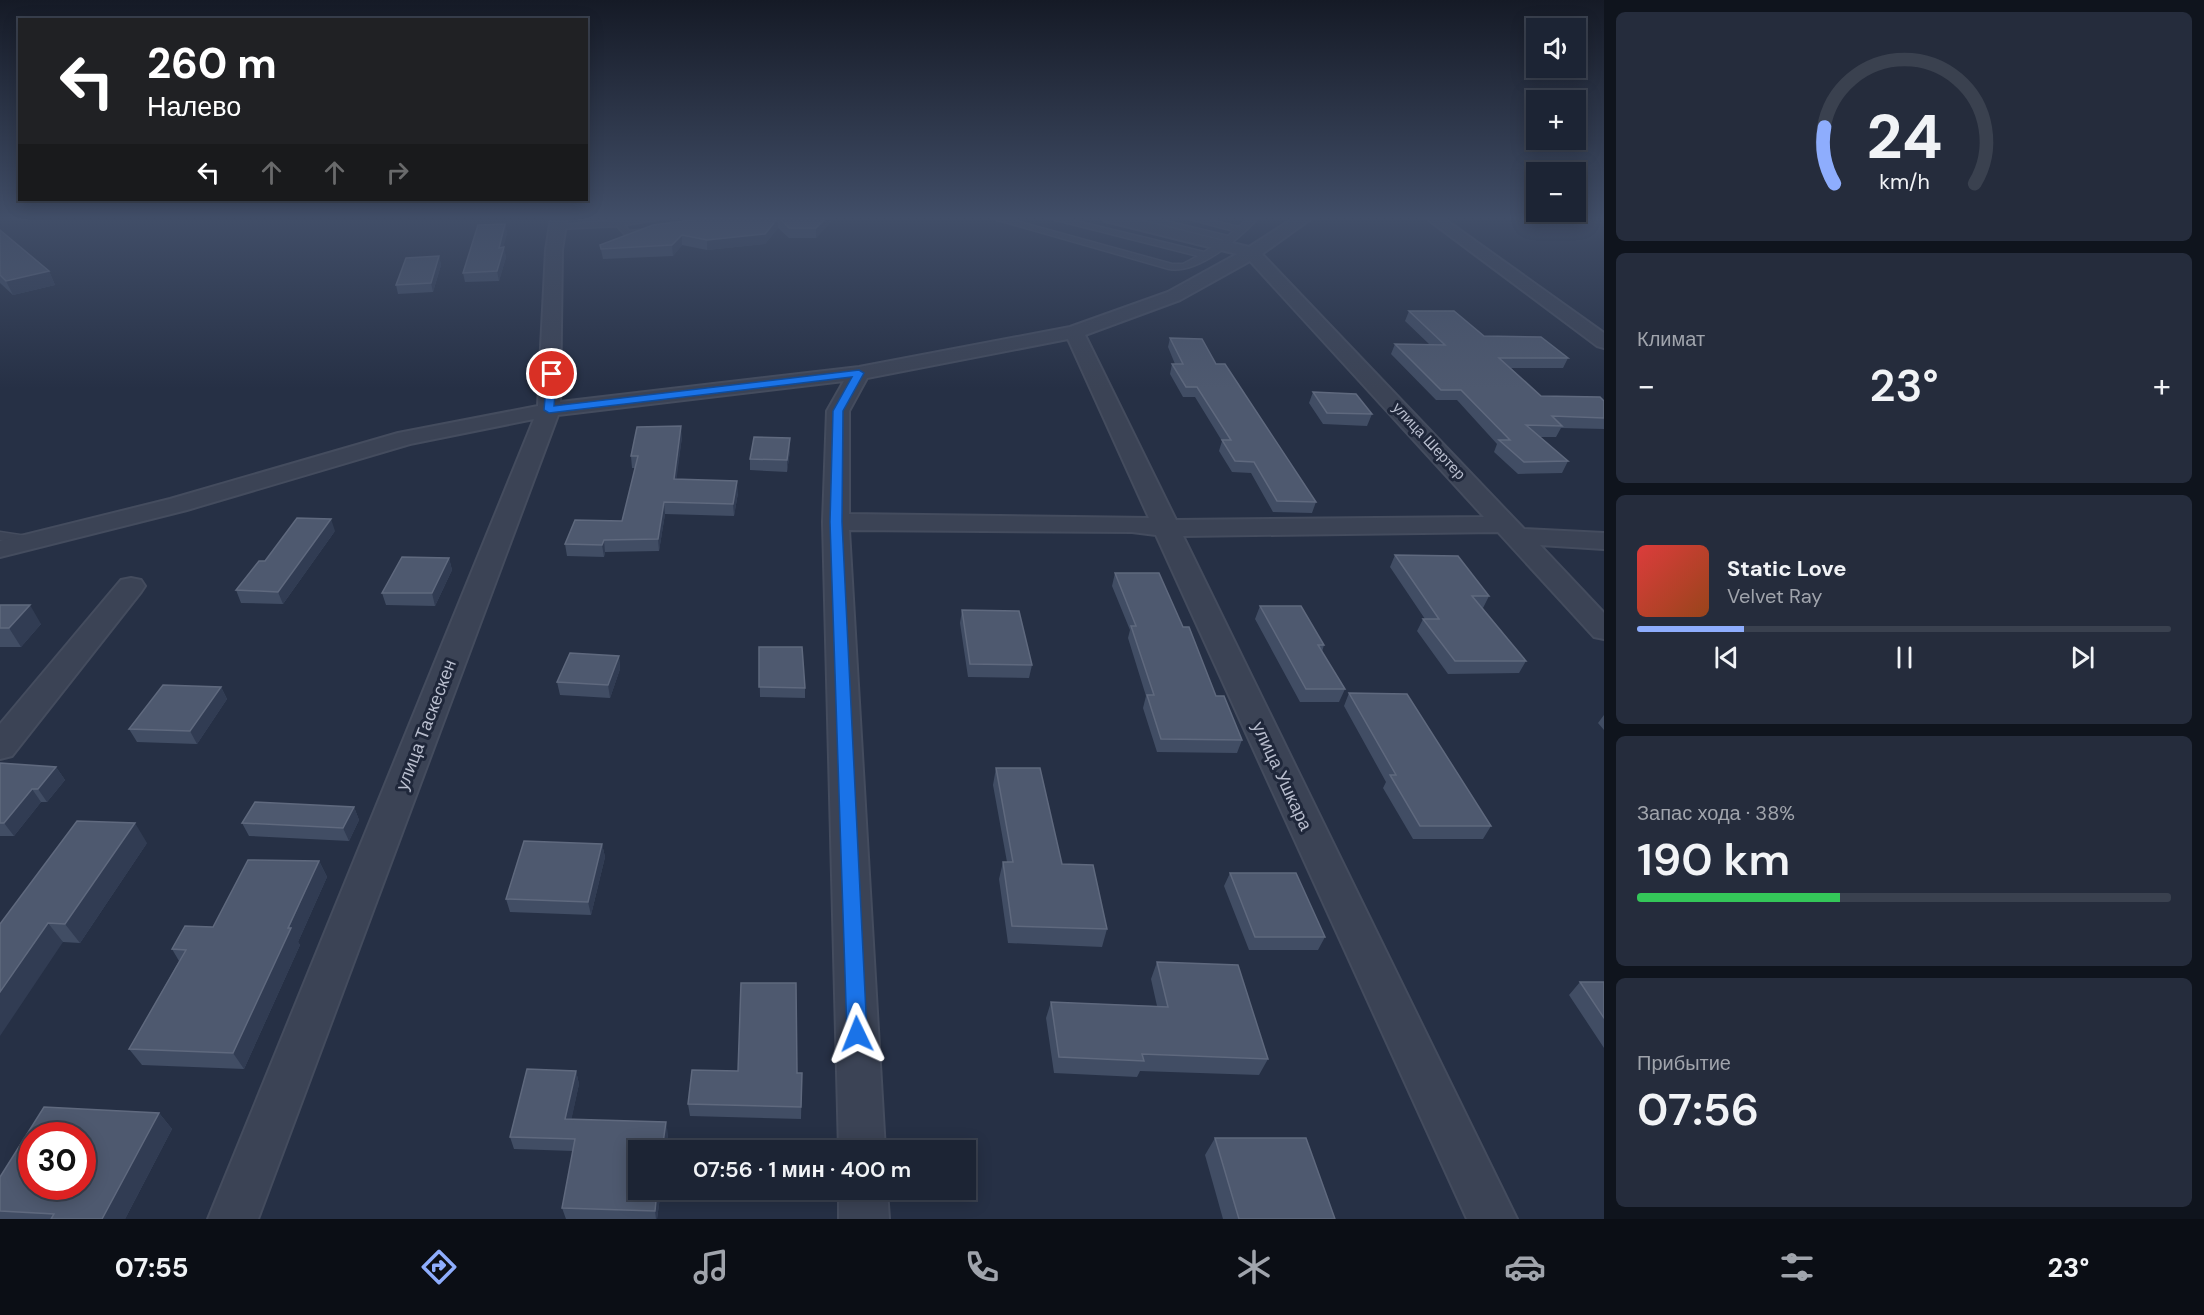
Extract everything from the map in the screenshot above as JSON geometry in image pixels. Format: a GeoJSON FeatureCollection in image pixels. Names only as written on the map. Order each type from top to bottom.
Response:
{"type":"FeatureCollection","features":[{"type":"Feature","properties":{"kind":"street","name":"улица Таскескен"},"geometry":{"type":"LineString","coordinates":[[233,1219],[549,410],[553,275]]}},
{"type":"Feature","properties":{"kind":"street"},"geometry":{"type":"LineString","coordinates":[[0,549],[178,505],[406,438],[549,410],[859,373],[1074,332],[1174,296],[1212,275]]}},
{"type":"Feature","properties":{"kind":"street","name":"улица Шертер"},"geometry":{"type":"LineString","coordinates":[[1273,275],[1604,630]]}},
{"type":"Feature","properties":{"kind":"street"},"geometry":{"type":"LineString","coordinates":[[1511,275],[1604,342]]}},
{"type":"Feature","properties":{"kind":"street","name":"улица Ушкара"},"geometry":{"type":"LineString","coordinates":[[1074,332],[1107,399],[1164,528],[1492,1219]]}},
{"type":"Feature","properties":{"kind":"street"},"geometry":{"type":"LineString","coordinates":[[859,373],[838,411],[836,522],[862,1140]]}},
{"type":"Feature","properties":{"kind":"street"},"geometry":{"type":"LineString","coordinates":[[836,522],[1132,524],[1164,528],[1512,530],[1604,541]]}},
{"type":"Feature","properties":{"kind":"street"},"geometry":{"type":"LineString","coordinates":[[0,747],[131,586]]}},
{"type":"Feature","properties":{"kind":"street"},"geometry":{"type":"LineString","coordinates":[[863,1200],[864,1219]]}},
{"type":"Feature","properties":{"kind":"lane"},"geometry":{"type":"LineString","coordinates":[[0,536],[33,541]]}},
{"type":"Feature","properties":{"kind":"building"},"geometry":{"type":"Polygon","coordinates":[[[0,275],[32,275],[6,281],[0,275]]]}},
{"type":"Feature","properties":{"kind":"building"},"geometry":{"type":"Polygon","coordinates":[[[400,275],[433,275],[431,283],[396,285],[400,275]]]}},
{"type":"Feature","properties":{"kind":"building"},"geometry":{"type":"Polygon","coordinates":[[[1409,311],[1454,311],[1484,336],[1541,337],[1568,358],[1499,358],[1541,396],[1600,397],[1604,401],[1604,418],[1552,416],[1562,426],[1526,425],[1568,461],[1524,462],[1499,440],[1510,440],[1461,390],[1441,390],[1395,344],[1445,345],[1409,311]]]}},
{"type":"Feature","properties":{"kind":"building"},"geometry":{"type":"Polygon","coordinates":[[[1170,338],[1202,339],[1216,364],[1225,364],[1316,502],[1277,501],[1254,462],[1235,461],[1222,440],[1231,440],[1197,387],[1186,387],[1172,364],[1183,364],[1170,338]]]}},
{"type":"Feature","properties":{"kind":"building"},"geometry":{"type":"Polygon","coordinates":[[[1313,392],[1356,394],[1372,414],[1327,413],[1313,392]]]}},
{"type":"Feature","properties":{"kind":"building"},"geometry":{"type":"Polygon","coordinates":[[[681,426],[674,479],[737,481],[733,504],[664,502],[658,539],[604,540],[602,545],[565,544],[575,520],[622,521],[638,456],[631,456],[637,427],[681,426]]]}},
{"type":"Feature","properties":{"kind":"building"},"geometry":{"type":"Polygon","coordinates":[[[754,437],[790,438],[787,460],[750,459],[754,437]]]}},
{"type":"Feature","properties":{"kind":"building"},"geometry":{"type":"Polygon","coordinates":[[[297,518],[331,519],[278,592],[236,590],[259,561],[265,561],[297,518]]]}},
{"type":"Feature","properties":{"kind":"building"},"geometry":{"type":"Polygon","coordinates":[[[1395,555],[1458,556],[1489,596],[1472,596],[1526,661],[1455,661],[1423,619],[1439,619],[1395,555]]]}},
{"type":"Feature","properties":{"kind":"building"},"geometry":{"type":"Polygon","coordinates":[[[402,557],[449,558],[432,593],[382,593],[402,557]]]}},
{"type":"Feature","properties":{"kind":"building"},"geometry":{"type":"Polygon","coordinates":[[[1115,573],[1159,573],[1183,627],[1189,627],[1216,696],[1224,696],[1242,740],[1161,739],[1147,695],[1154,695],[1131,626],[1136,626],[1115,573]]]}},
{"type":"Feature","properties":{"kind":"building"},"geometry":{"type":"Polygon","coordinates":[[[0,605],[30,605],[9,628],[0,628],[0,605]]]}},
{"type":"Feature","properties":{"kind":"building"},"geometry":{"type":"Polygon","coordinates":[[[1260,606],[1301,606],[1324,645],[1318,645],[1345,689],[1306,689],[1260,606]]]}},
{"type":"Feature","properties":{"kind":"building"},"geometry":{"type":"Polygon","coordinates":[[[962,610],[1019,611],[1032,665],[970,664],[962,610]]]}},
{"type":"Feature","properties":{"kind":"building"},"geometry":{"type":"Polygon","coordinates":[[[759,647],[802,647],[805,688],[759,687],[759,647]]]}},
{"type":"Feature","properties":{"kind":"building"},"geometry":{"type":"Polygon","coordinates":[[[570,653],[619,656],[608,685],[557,682],[570,653]]]}},
{"type":"Feature","properties":{"kind":"building"},"geometry":{"type":"Polygon","coordinates":[[[163,685],[221,687],[190,731],[129,729],[163,685]]]}},
{"type":"Feature","properties":{"kind":"building"},"geometry":{"type":"Polygon","coordinates":[[[1349,693],[1407,694],[1491,826],[1420,826],[1390,775],[1396,775],[1349,693]]]}},
{"type":"Feature","properties":{"kind":"building"},"geometry":{"type":"Polygon","coordinates":[[[0,763],[56,767],[38,789],[32,789],[4,823],[0,823],[0,763]]]}},
{"type":"Feature","properties":{"kind":"building"},"geometry":{"type":"Polygon","coordinates":[[[996,768],[1040,768],[1062,864],[1093,865],[1107,929],[1012,926],[1003,862],[1013,862],[996,768]]]}},
{"type":"Feature","properties":{"kind":"building"},"geometry":{"type":"Polygon","coordinates":[[[255,802],[354,807],[343,828],[242,823],[255,802]]]}},
{"type":"Feature","properties":{"kind":"building"},"geometry":{"type":"Polygon","coordinates":[[[77,821],[135,823],[65,924],[48,923],[0,992],[0,924],[77,821]]]}},
{"type":"Feature","properties":{"kind":"building"},"geometry":{"type":"Polygon","coordinates":[[[524,841],[602,844],[588,902],[506,899],[524,841]]]}},
{"type":"Feature","properties":{"kind":"building"},"geometry":{"type":"Polygon","coordinates":[[[248,860],[319,861],[288,928],[291,928],[233,1053],[129,1049],[186,950],[172,949],[185,926],[213,927],[248,860]]]}},
{"type":"Feature","properties":{"kind":"building"},"geometry":{"type":"Polygon","coordinates":[[[1230,873],[1296,873],[1325,937],[1255,937],[1230,873]]]}},
{"type":"Feature","properties":{"kind":"building"},"geometry":{"type":"Polygon","coordinates":[[[1157,962],[1238,965],[1268,1059],[1142,1054],[1144,1061],[1059,1057],[1051,1002],[1168,1007],[1157,962]]]}},
{"type":"Feature","properties":{"kind":"building"},"geometry":{"type":"Polygon","coordinates":[[[1580,982],[1604,982],[1604,1018],[1580,982]]]}},
{"type":"Feature","properties":{"kind":"building"},"geometry":{"type":"Polygon","coordinates":[[[741,983],[796,983],[797,1073],[802,1073],[801,1107],[688,1104],[692,1070],[738,1071],[741,983]]]}},
{"type":"Feature","properties":{"kind":"building"},"geometry":{"type":"Polygon","coordinates":[[[527,1069],[576,1071],[565,1119],[666,1122],[663,1140],[628,1140],[628,1200],[656,1200],[655,1211],[562,1208],[575,1139],[510,1137],[527,1069]]]}},
{"type":"Feature","properties":{"kind":"building"},"geometry":{"type":"Polygon","coordinates":[[[44,1107],[159,1113],[102,1219],[51,1219],[54,1214],[0,1211],[0,1177],[18,1148],[18,1200],[96,1200],[96,1122],[35,1122],[44,1107]]]}},
{"type":"Feature","properties":{"kind":"building"},"geometry":{"type":"Polygon","coordinates":[[[1215,1138],[1306,1138],[1335,1219],[1239,1219],[1215,1138]]]}},
{"type":"Feature","properties":{"kind":"route"},"geometry":{"type":"LineString","coordinates":[[552,374],[549,410],[859,373],[838,411],[836,522],[857,1034]]}}]}
